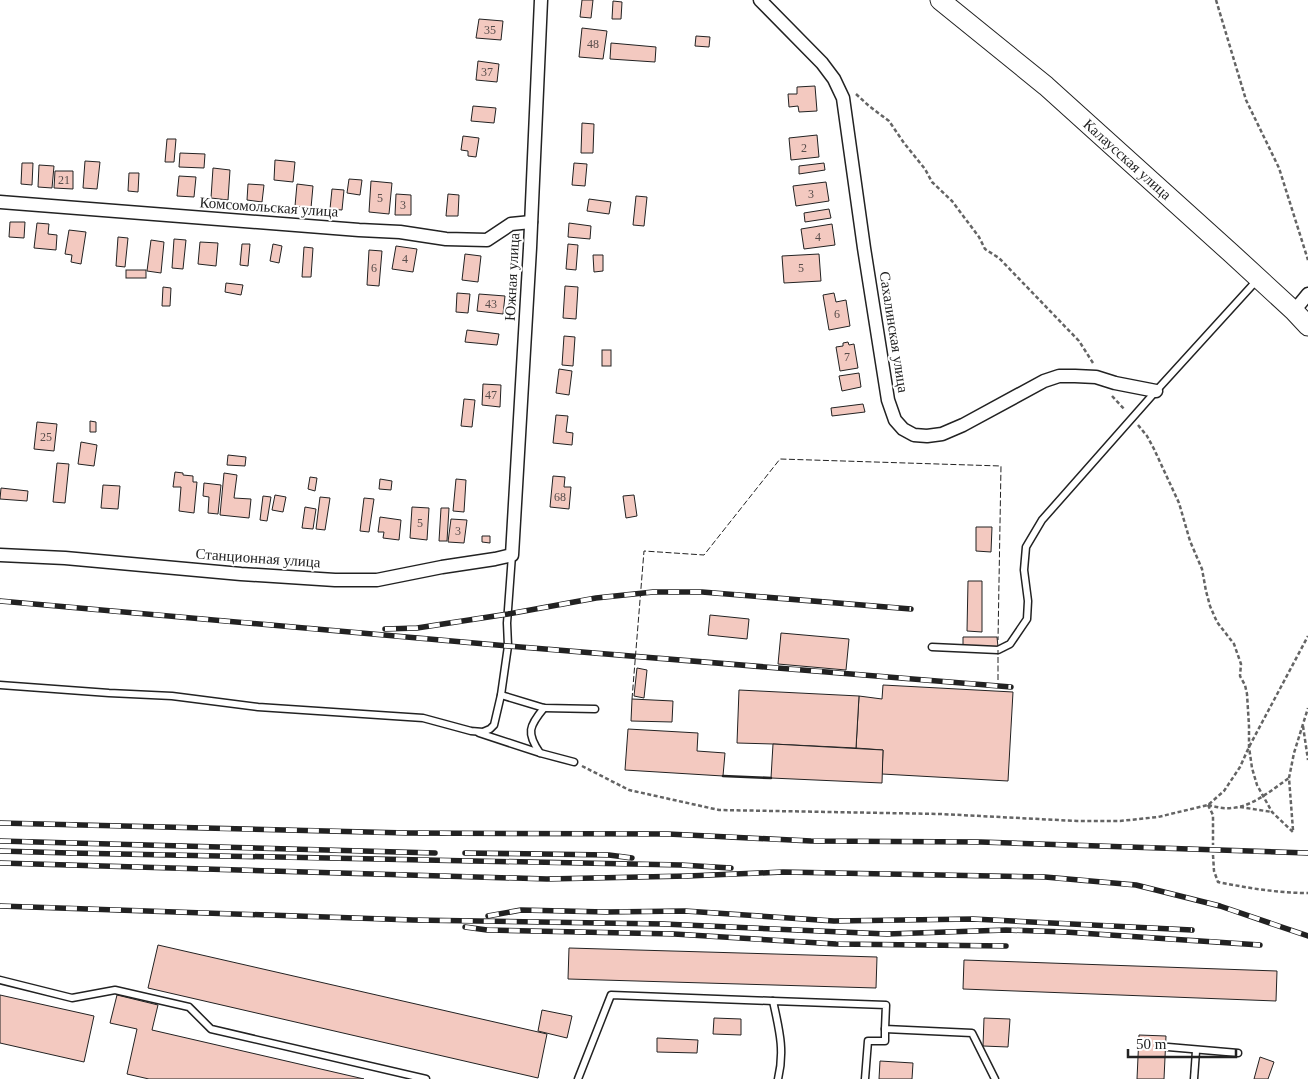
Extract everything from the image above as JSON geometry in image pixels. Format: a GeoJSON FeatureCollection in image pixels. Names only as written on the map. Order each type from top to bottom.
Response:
{"type":"FeatureCollection","features":[{"type":"Feature","properties":{"kind":"street","name":"Южная улица"},"geometry":{"type":"LineString","coordinates":[[512,555],[531,222],[541,0]]}},
{"type":"Feature","properties":{"kind":"street","name":"Сахалинская улица"},"geometry":{"type":"LineString","coordinates":[[760,0],[822,63],[834,79],[844,98],[888,400],[895,420],[903,429],[914,435],[942,434],[980,416],[1044,381],[1059,376],[1099,378],[1156,390]]}},
{"type":"Feature","properties":{"kind":"street","name":"Калаусская улица"},"geometry":{"type":"LineString","coordinates":[[940,0],[1046,86],[1258,278],[1308,326]]}},
{"type":"Feature","properties":{"kind":"street","name":"Комсомольская улица"},"geometry":{"type":"LineString","coordinates":[[0,202],[400,232],[446,239],[487,240],[511,224],[531,222]]}},
{"type":"Feature","properties":{"kind":"street"},"geometry":{"type":"LineString","coordinates":[[1294,312],[1308,294]]}},
{"type":"Feature","properties":{"kind":"street","name":"Станционная улица"},"geometry":{"type":"LineString","coordinates":[[0,556],[65,558],[335,580],[377,580],[512,555]]}},
{"type":"Feature","properties":{"kind":"lane"},"geometry":{"type":"LineString","coordinates":[[932,646],[998,650],[1010,644],[1027,619],[1028,601],[1024,570],[1026,548],[1042,520],[1156,390],[1258,278]]}},
{"type":"Feature","properties":{"kind":"lane"},"geometry":{"type":"LineString","coordinates":[[471,731],[484,732],[494,725],[501,695],[508,646],[507,623],[512,555]]}},
{"type":"Feature","properties":{"kind":"lane"},"geometry":{"type":"LineString","coordinates":[[0,685],[172,696],[258,707],[423,718],[574,762]]}},
{"type":"Feature","properties":{"kind":"lane"},"geometry":{"type":"LineString","coordinates":[[501,695],[544,708],[595,709]]}},
{"type":"Feature","properties":{"kind":"lane"},"geometry":{"type":"LineString","coordinates":[[540,753],[532,742],[531,730],[536,718],[544,708]]}},
{"type":"Feature","properties":{"kind":"lane"},"geometry":{"type":"LineString","coordinates":[[0,980],[72,998],[115,990],[189,1007],[211,1029],[426,1079]]}},
{"type":"Feature","properties":{"kind":"lane"},"geometry":{"type":"LineString","coordinates":[[578,1079],[611,995],[886,1005],[884,1041],[868,1041],[865,1079]]}},
{"type":"Feature","properties":{"kind":"lane"},"geometry":{"type":"LineString","coordinates":[[773,1001],[781,1040],[781,1065],[778,1079]]}},
{"type":"Feature","properties":{"kind":"lane"},"geometry":{"type":"LineString","coordinates":[[885,1029],[972,1033],[995,1079]]}},
{"type":"Feature","properties":{"kind":"lane"},"geometry":{"type":"LineString","coordinates":[[1168,1047],[1238,1054]]}},
{"type":"Feature","properties":{"kind":"lane"},"geometry":{"type":"LineString","coordinates":[[1194,1079],[1196,1051]]}},
{"type":"Feature","properties":{"kind":"path"},"geometry":{"type":"LineString","coordinates":[[1216,0],[1246,100],[1279,168],[1308,260]]}},
{"type":"Feature","properties":{"kind":"path"},"geometry":{"type":"LineString","coordinates":[[852,89],[869,106],[889,121],[904,143],[926,169],[932,182],[952,201],[979,237],[985,250],[999,258],[1078,341],[1091,359],[1099,378],[1120,406],[1147,436],[1179,503],[1190,541],[1202,569],[1210,606],[1217,622],[1234,644],[1241,664],[1240,676],[1247,694],[1249,747],[1257,785],[1272,812],[1293,832],[1289,778],[1302,724],[1308,708]]}},
{"type":"Feature","properties":{"kind":"path"},"geometry":{"type":"LineString","coordinates":[[1208,805],[1224,791],[1240,767],[1308,636]]}},
{"type":"Feature","properties":{"kind":"path"},"geometry":{"type":"LineString","coordinates":[[1302,724],[1308,760]]}},
{"type":"Feature","properties":{"kind":"path"},"geometry":{"type":"LineString","coordinates":[[574,762],[629,790],[719,810],[932,814],[1077,821],[1120,821],[1158,818],[1208,805],[1272,812]]}},
{"type":"Feature","properties":{"kind":"path"},"geometry":{"type":"LineString","coordinates":[[1239,807],[1262,796],[1289,778]]}},
{"type":"Feature","properties":{"kind":"path"},"geometry":{"type":"LineString","coordinates":[[1208,805],[1213,815],[1213,845]]}},
{"type":"Feature","properties":{"kind":"path"},"geometry":{"type":"LineString","coordinates":[[1213,855],[1214,871],[1218,882],[1288,893],[1308,893]]}},
{"type":"Feature","properties":{"kind":"building"},"geometry":{"type":"Polygon","coordinates":[[[582,0],[593,0],[591,18],[580,17],[582,0]]]}},
{"type":"Feature","properties":{"kind":"building"},"geometry":{"type":"Polygon","coordinates":[[[613,1],[622,2],[621,19],[612,19],[613,1]]]}},
{"type":"Feature","properties":{"kind":"building"},"geometry":{"type":"Polygon","coordinates":[[[479,19],[503,21],[501,40],[476,38],[479,19]]]}},
{"type":"Feature","properties":{"kind":"building"},"geometry":{"type":"Polygon","coordinates":[[[582,28],[607,31],[603,59],[579,57],[582,28]]]}},
{"type":"Feature","properties":{"kind":"building"},"geometry":{"type":"Polygon","coordinates":[[[696,36],[710,37],[709,47],[695,46],[696,36]]]}},
{"type":"Feature","properties":{"kind":"building"},"geometry":{"type":"Polygon","coordinates":[[[611,43],[656,47],[655,62],[610,59],[611,43]]]}},
{"type":"Feature","properties":{"kind":"building"},"geometry":{"type":"Polygon","coordinates":[[[478,61],[499,64],[497,82],[476,80],[478,61]]]}},
{"type":"Feature","properties":{"kind":"building"},"geometry":{"type":"Polygon","coordinates":[[[815,86],[817,111],[799,112],[798,106],[789,107],[788,94],[797,94],[797,87],[815,86]]]}},
{"type":"Feature","properties":{"kind":"building"},"geometry":{"type":"Polygon","coordinates":[[[473,106],[496,108],[494,123],[471,121],[473,106]]]}},
{"type":"Feature","properties":{"kind":"building"},"geometry":{"type":"Polygon","coordinates":[[[582,123],[594,124],[593,153],[581,153],[582,123]]]}},
{"type":"Feature","properties":{"kind":"building"},"geometry":{"type":"Polygon","coordinates":[[[817,135],[819,157],[791,160],[789,138],[817,135]]]}},
{"type":"Feature","properties":{"kind":"building"},"geometry":{"type":"Polygon","coordinates":[[[463,136],[479,138],[476,157],[468,156],[468,151],[461,150],[463,136]]]}},
{"type":"Feature","properties":{"kind":"building"},"geometry":{"type":"Polygon","coordinates":[[[167,139],[176,139],[174,162],[165,162],[167,139]]]}},
{"type":"Feature","properties":{"kind":"building"},"geometry":{"type":"Polygon","coordinates":[[[180,153],[205,154],[204,168],[179,167],[180,153]]]}},
{"type":"Feature","properties":{"kind":"building"},"geometry":{"type":"Polygon","coordinates":[[[275,160],[295,162],[293,182],[274,180],[275,160]]]}},
{"type":"Feature","properties":{"kind":"building"},"geometry":{"type":"Polygon","coordinates":[[[85,161],[100,162],[97,189],[83,188],[85,161]]]}},
{"type":"Feature","properties":{"kind":"building"},"geometry":{"type":"Polygon","coordinates":[[[22,163],[33,163],[32,185],[21,184],[22,163]]]}},
{"type":"Feature","properties":{"kind":"building"},"geometry":{"type":"Polygon","coordinates":[[[574,163],[587,164],[585,186],[572,185],[574,163]]]}},
{"type":"Feature","properties":{"kind":"building"},"geometry":{"type":"Polygon","coordinates":[[[824,163],[825,170],[799,174],[799,166],[824,163]]]}},
{"type":"Feature","properties":{"kind":"building"},"geometry":{"type":"Polygon","coordinates":[[[39,165],[54,166],[52,188],[38,187],[39,165]]]}},
{"type":"Feature","properties":{"kind":"building"},"geometry":{"type":"Polygon","coordinates":[[[213,168],[230,170],[228,200],[211,198],[213,168]]]}},
{"type":"Feature","properties":{"kind":"building"},"geometry":{"type":"Polygon","coordinates":[[[55,171],[73,171],[73,189],[54,188],[55,171]]]}},
{"type":"Feature","properties":{"kind":"building"},"geometry":{"type":"Polygon","coordinates":[[[129,173],[139,173],[138,192],[128,191],[129,173]]]}},
{"type":"Feature","properties":{"kind":"building"},"geometry":{"type":"Polygon","coordinates":[[[179,176],[196,177],[194,197],[177,196],[179,176]]]}},
{"type":"Feature","properties":{"kind":"building"},"geometry":{"type":"Polygon","coordinates":[[[349,179],[362,180],[360,195],[347,193],[349,179]]]}},
{"type":"Feature","properties":{"kind":"building"},"geometry":{"type":"Polygon","coordinates":[[[371,181],[392,183],[389,214],[369,212],[371,181]]]}},
{"type":"Feature","properties":{"kind":"building"},"geometry":{"type":"Polygon","coordinates":[[[826,182],[829,201],[796,206],[793,186],[826,182]]]}},
{"type":"Feature","properties":{"kind":"building"},"geometry":{"type":"Polygon","coordinates":[[[248,184],[264,185],[262,202],[247,200],[248,184]]]}},
{"type":"Feature","properties":{"kind":"building"},"geometry":{"type":"Polygon","coordinates":[[[297,184],[313,186],[311,208],[295,206],[297,184]]]}},
{"type":"Feature","properties":{"kind":"building"},"geometry":{"type":"Polygon","coordinates":[[[332,189],[344,190],[342,210],[330,209],[332,189]]]}},
{"type":"Feature","properties":{"kind":"building"},"geometry":{"type":"Polygon","coordinates":[[[396,194],[411,195],[411,215],[395,215],[396,194]]]}},
{"type":"Feature","properties":{"kind":"building"},"geometry":{"type":"Polygon","coordinates":[[[448,194],[459,195],[458,216],[446,216],[448,194]]]}},
{"type":"Feature","properties":{"kind":"building"},"geometry":{"type":"Polygon","coordinates":[[[636,196],[647,197],[644,226],[633,225],[636,196]]]}},
{"type":"Feature","properties":{"kind":"building"},"geometry":{"type":"Polygon","coordinates":[[[589,199],[611,202],[609,214],[587,211],[589,199]]]}},
{"type":"Feature","properties":{"kind":"building"},"geometry":{"type":"Polygon","coordinates":[[[829,209],[831,218],[805,222],[804,213],[829,209]]]}},
{"type":"Feature","properties":{"kind":"building"},"geometry":{"type":"Polygon","coordinates":[[[10,222],[25,222],[24,238],[9,237],[10,222]]]}},
{"type":"Feature","properties":{"kind":"building"},"geometry":{"type":"Polygon","coordinates":[[[37,223],[49,224],[48,234],[57,235],[56,250],[34,248],[37,223]]]}},
{"type":"Feature","properties":{"kind":"building"},"geometry":{"type":"Polygon","coordinates":[[[569,223],[591,226],[590,239],[568,237],[569,223]]]}},
{"type":"Feature","properties":{"kind":"building"},"geometry":{"type":"Polygon","coordinates":[[[832,224],[835,245],[804,249],[801,229],[832,224]]]}},
{"type":"Feature","properties":{"kind":"building"},"geometry":{"type":"Polygon","coordinates":[[[69,230],[86,232],[81,264],[71,262],[72,255],[65,254],[69,230]]]}},
{"type":"Feature","properties":{"kind":"building"},"geometry":{"type":"Polygon","coordinates":[[[118,237],[128,238],[125,267],[116,266],[118,237]]]}},
{"type":"Feature","properties":{"kind":"building"},"geometry":{"type":"Polygon","coordinates":[[[174,239],[186,240],[183,269],[172,268],[174,239]]]}},
{"type":"Feature","properties":{"kind":"building"},"geometry":{"type":"Polygon","coordinates":[[[151,240],[164,242],[161,273],[147,271],[151,240]]]}},
{"type":"Feature","properties":{"kind":"building"},"geometry":{"type":"Polygon","coordinates":[[[200,242],[218,243],[216,266],[198,264],[200,242]]]}},
{"type":"Feature","properties":{"kind":"building"},"geometry":{"type":"Polygon","coordinates":[[[242,244],[250,244],[248,266],[240,265],[242,244]]]}},
{"type":"Feature","properties":{"kind":"building"},"geometry":{"type":"Polygon","coordinates":[[[273,244],[282,246],[279,263],[270,261],[273,244]]]}},
{"type":"Feature","properties":{"kind":"building"},"geometry":{"type":"Polygon","coordinates":[[[568,244],[578,245],[576,270],[566,269],[568,244]]]}},
{"type":"Feature","properties":{"kind":"building"},"geometry":{"type":"Polygon","coordinates":[[[396,246],[417,249],[413,272],[392,269],[396,246]]]}},
{"type":"Feature","properties":{"kind":"building"},"geometry":{"type":"Polygon","coordinates":[[[304,247],[313,248],[311,277],[302,277],[304,247]]]}},
{"type":"Feature","properties":{"kind":"building"},"geometry":{"type":"Polygon","coordinates":[[[369,250],[382,251],[379,286],[367,285],[369,250]]]}},
{"type":"Feature","properties":{"kind":"building"},"geometry":{"type":"Polygon","coordinates":[[[465,254],[481,256],[478,282],[462,280],[465,254]]]}},
{"type":"Feature","properties":{"kind":"building"},"geometry":{"type":"Polygon","coordinates":[[[819,254],[821,281],[784,283],[782,256],[819,254]]]}},
{"type":"Feature","properties":{"kind":"building"},"geometry":{"type":"Polygon","coordinates":[[[593,255],[603,255],[603,271],[594,272],[593,255]]]}},
{"type":"Feature","properties":{"kind":"building"},"geometry":{"type":"Polygon","coordinates":[[[126,270],[146,270],[146,278],[126,278],[126,270]]]}},
{"type":"Feature","properties":{"kind":"building"},"geometry":{"type":"Polygon","coordinates":[[[226,283],[243,285],[241,295],[225,292],[226,283]]]}},
{"type":"Feature","properties":{"kind":"building"},"geometry":{"type":"Polygon","coordinates":[[[565,286],[578,287],[576,319],[563,318],[565,286]]]}},
{"type":"Feature","properties":{"kind":"building"},"geometry":{"type":"Polygon","coordinates":[[[163,287],[171,288],[170,306],[162,306],[163,287]]]}},
{"type":"Feature","properties":{"kind":"building"},"geometry":{"type":"Polygon","coordinates":[[[457,293],[470,294],[468,313],[456,312],[457,293]]]}},
{"type":"Feature","properties":{"kind":"building"},"geometry":{"type":"Polygon","coordinates":[[[834,293],[836,302],[846,300],[850,326],[829,330],[823,295],[834,293]]]}},
{"type":"Feature","properties":{"kind":"building"},"geometry":{"type":"Polygon","coordinates":[[[479,294],[505,296],[503,314],[477,311],[479,294]]]}},
{"type":"Feature","properties":{"kind":"building"},"geometry":{"type":"Polygon","coordinates":[[[467,330],[499,334],[497,345],[465,342],[467,330]]]}},
{"type":"Feature","properties":{"kind":"building"},"geometry":{"type":"Polygon","coordinates":[[[564,336],[575,337],[573,366],[562,365],[564,336]]]}},
{"type":"Feature","properties":{"kind":"building"},"geometry":{"type":"Polygon","coordinates":[[[848,342],[849,345],[854,344],[858,368],[840,371],[836,347],[843,346],[843,343],[848,342]]]}},
{"type":"Feature","properties":{"kind":"building"},"geometry":{"type":"Polygon","coordinates":[[[602,350],[611,350],[611,366],[602,366],[602,350]]]}},
{"type":"Feature","properties":{"kind":"building"},"geometry":{"type":"Polygon","coordinates":[[[559,369],[572,371],[569,395],[556,393],[559,369]]]}},
{"type":"Feature","properties":{"kind":"building"},"geometry":{"type":"Polygon","coordinates":[[[859,373],[861,387],[842,391],[839,376],[859,373]]]}},
{"type":"Feature","properties":{"kind":"building"},"geometry":{"type":"Polygon","coordinates":[[[483,384],[501,385],[500,407],[482,405],[483,384]]]}},
{"type":"Feature","properties":{"kind":"building"},"geometry":{"type":"Polygon","coordinates":[[[464,399],[475,400],[472,427],[461,426],[464,399]]]}},
{"type":"Feature","properties":{"kind":"building"},"geometry":{"type":"Polygon","coordinates":[[[863,404],[865,412],[832,416],[831,408],[863,404]]]}},
{"type":"Feature","properties":{"kind":"building"},"geometry":{"type":"Polygon","coordinates":[[[556,415],[568,416],[566,432],[573,433],[572,445],[553,443],[556,415]]]}},
{"type":"Feature","properties":{"kind":"building"},"geometry":{"type":"Polygon","coordinates":[[[90,421],[96,422],[96,432],[90,432],[90,421]]]}},
{"type":"Feature","properties":{"kind":"building"},"geometry":{"type":"Polygon","coordinates":[[[37,422],[57,424],[54,451],[34,449],[37,422]]]}},
{"type":"Feature","properties":{"kind":"building"},"geometry":{"type":"Polygon","coordinates":[[[81,442],[97,445],[94,466],[78,464],[81,442]]]}},
{"type":"Feature","properties":{"kind":"building"},"geometry":{"type":"Polygon","coordinates":[[[228,455],[246,457],[245,466],[227,465],[228,455]]]}},
{"type":"Feature","properties":{"kind":"building"},"geometry":{"type":"Polygon","coordinates":[[[57,463],[69,464],[65,503],[53,502],[57,463]]]}},
{"type":"Feature","properties":{"kind":"building"},"geometry":{"type":"Polygon","coordinates":[[[175,472],[193,476],[193,482],[197,482],[194,513],[179,511],[181,487],[173,487],[175,472]]]}},
{"type":"Feature","properties":{"kind":"building"},"geometry":{"type":"Polygon","coordinates":[[[224,473],[237,475],[234,498],[251,499],[249,518],[220,515],[224,473]]]}},
{"type":"Feature","properties":{"kind":"building"},"geometry":{"type":"Polygon","coordinates":[[[553,476],[565,477],[564,487],[571,487],[569,509],[550,507],[553,476]]]}},
{"type":"Feature","properties":{"kind":"building"},"geometry":{"type":"Polygon","coordinates":[[[310,477],[317,478],[315,491],[308,489],[310,477]]]}},
{"type":"Feature","properties":{"kind":"building"},"geometry":{"type":"Polygon","coordinates":[[[380,479],[392,481],[391,490],[379,489],[380,479]]]}},
{"type":"Feature","properties":{"kind":"building"},"geometry":{"type":"Polygon","coordinates":[[[456,479],[466,480],[464,512],[453,511],[456,479]]]}},
{"type":"Feature","properties":{"kind":"building"},"geometry":{"type":"Polygon","coordinates":[[[204,483],[221,485],[218,514],[208,513],[209,497],[203,496],[204,483]]]}},
{"type":"Feature","properties":{"kind":"building"},"geometry":{"type":"Polygon","coordinates":[[[103,485],[120,486],[118,509],[101,508],[103,485]]]}},
{"type":"Feature","properties":{"kind":"building"},"geometry":{"type":"Polygon","coordinates":[[[1,488],[28,491],[27,501],[0,499],[1,488]]]}},
{"type":"Feature","properties":{"kind":"building"},"geometry":{"type":"Polygon","coordinates":[[[275,495],[286,497],[283,512],[272,510],[275,495]]]}},
{"type":"Feature","properties":{"kind":"building"},"geometry":{"type":"Polygon","coordinates":[[[634,495],[637,516],[626,518],[623,496],[634,495]]]}},
{"type":"Feature","properties":{"kind":"building"},"geometry":{"type":"Polygon","coordinates":[[[263,496],[271,497],[267,521],[260,520],[263,496]]]}},
{"type":"Feature","properties":{"kind":"building"},"geometry":{"type":"Polygon","coordinates":[[[320,497],[330,498],[325,530],[316,529],[320,497]]]}},
{"type":"Feature","properties":{"kind":"building"},"geometry":{"type":"Polygon","coordinates":[[[364,498],[374,499],[369,532],[360,531],[364,498]]]}},
{"type":"Feature","properties":{"kind":"building"},"geometry":{"type":"Polygon","coordinates":[[[305,507],[316,509],[313,529],[302,528],[305,507]]]}},
{"type":"Feature","properties":{"kind":"building"},"geometry":{"type":"Polygon","coordinates":[[[412,507],[429,508],[427,540],[410,538],[412,507]]]}},
{"type":"Feature","properties":{"kind":"building"},"geometry":{"type":"Polygon","coordinates":[[[441,508],[449,508],[447,541],[439,541],[441,508]]]}},
{"type":"Feature","properties":{"kind":"building"},"geometry":{"type":"Polygon","coordinates":[[[380,517],[401,520],[399,540],[383,538],[384,532],[378,532],[380,517]]]}},
{"type":"Feature","properties":{"kind":"building"},"geometry":{"type":"Polygon","coordinates":[[[451,519],[467,520],[464,543],[448,542],[451,519]]]}},
{"type":"Feature","properties":{"kind":"building"},"geometry":{"type":"Polygon","coordinates":[[[976,527],[992,527],[991,552],[976,551],[976,527]]]}},
{"type":"Feature","properties":{"kind":"building"},"geometry":{"type":"Polygon","coordinates":[[[482,536],[490,536],[490,543],[482,542],[482,536]]]}},
{"type":"Feature","properties":{"kind":"building"},"geometry":{"type":"Polygon","coordinates":[[[968,581],[982,581],[982,632],[967,631],[968,581]]]}},
{"type":"Feature","properties":{"kind":"building"},"geometry":{"type":"Polygon","coordinates":[[[710,615],[749,619],[747,639],[708,635],[710,615]]]}},
{"type":"Feature","properties":{"kind":"building"},"geometry":{"type":"Polygon","coordinates":[[[781,633],[849,639],[846,670],[778,664],[781,633]]]}},
{"type":"Feature","properties":{"kind":"building"},"geometry":{"type":"Polygon","coordinates":[[[963,637],[997,637],[998,647],[963,647],[963,637]]]}},
{"type":"Feature","properties":{"kind":"building"},"geometry":{"type":"Polygon","coordinates":[[[637,668],[647,670],[644,698],[634,696],[637,668]]]}},
{"type":"Feature","properties":{"kind":"building"},"geometry":{"type":"Polygon","coordinates":[[[883,685],[1013,692],[1008,781],[882,774],[883,750],[856,748],[859,696],[882,699],[883,685]]]}},
{"type":"Feature","properties":{"kind":"building"},"geometry":{"type":"Polygon","coordinates":[[[739,690],[859,696],[856,748],[737,743],[739,690]]]}},
{"type":"Feature","properties":{"kind":"building"},"geometry":{"type":"Polygon","coordinates":[[[632,699],[673,701],[672,722],[631,721],[632,699]]]}},
{"type":"Feature","properties":{"kind":"building"},"geometry":{"type":"Polygon","coordinates":[[[628,729],[698,733],[697,751],[725,753],[723,776],[625,770],[628,729]]]}},
{"type":"Feature","properties":{"kind":"building"},"geometry":{"type":"Polygon","coordinates":[[[773,744],[883,750],[882,783],[771,778],[773,744]]]}},
{"type":"Feature","properties":{"kind":"building"},"geometry":{"type":"Polygon","coordinates":[[[158,945],[547,1034],[538,1078],[148,988],[158,945]]]}},
{"type":"Feature","properties":{"kind":"building"},"geometry":{"type":"Polygon","coordinates":[[[569,948],[877,957],[876,988],[568,979],[569,948]]]}},
{"type":"Feature","properties":{"kind":"building"},"geometry":{"type":"Polygon","coordinates":[[[964,960],[1277,971],[1276,1001],[963,989],[964,960]]]}},
{"type":"Feature","properties":{"kind":"building"},"geometry":{"type":"Polygon","coordinates":[[[0,995],[94,1016],[84,1062],[0,1043],[0,995]]]}},
{"type":"Feature","properties":{"kind":"building"},"geometry":{"type":"Polygon","coordinates":[[[117,995],[158,1005],[152,1030],[364,1079],[149,1079],[127,1074],[137,1029],[110,1023],[117,995]]]}},
{"type":"Feature","properties":{"kind":"building"},"geometry":{"type":"Polygon","coordinates":[[[542,1010],[572,1016],[567,1038],[538,1031],[542,1010]]]}},
{"type":"Feature","properties":{"kind":"building"},"geometry":{"type":"Polygon","coordinates":[[[714,1018],[741,1019],[741,1035],[713,1034],[714,1018]]]}},
{"type":"Feature","properties":{"kind":"building"},"geometry":{"type":"Polygon","coordinates":[[[984,1018],[1010,1019],[1008,1047],[983,1046],[984,1018]]]}},
{"type":"Feature","properties":{"kind":"building"},"geometry":{"type":"Polygon","coordinates":[[[1139,1035],[1166,1036],[1164,1079],[1137,1079],[1139,1035]]]}},
{"type":"Feature","properties":{"kind":"building"},"geometry":{"type":"Polygon","coordinates":[[[657,1038],[698,1040],[697,1053],[657,1052],[657,1038]]]}},
{"type":"Feature","properties":{"kind":"building"},"geometry":{"type":"Polygon","coordinates":[[[1260,1057],[1274,1062],[1268,1079],[1254,1079],[1260,1057]]]}},
{"type":"Feature","properties":{"kind":"building"},"geometry":{"type":"Polygon","coordinates":[[[880,1061],[913,1063],[912,1079],[879,1079],[880,1061]]]}},
{"type":"Feature","properties":{"kind":"railway"},"geometry":{"type":"LineString","coordinates":[[385,629],[417,628],[596,598],[653,592],[702,592],[911,609]]}},
{"type":"Feature","properties":{"kind":"railway"},"geometry":{"type":"LineString","coordinates":[[0,601],[508,646],[1011,687]]}},
{"type":"Feature","properties":{"kind":"railway"},"geometry":{"type":"LineString","coordinates":[[0,823],[408,833],[668,834],[811,841],[981,842],[1308,853]]}},
{"type":"Feature","properties":{"kind":"railway"},"geometry":{"type":"LineString","coordinates":[[0,841],[435,853]]}},
{"type":"Feature","properties":{"kind":"railway"},"geometry":{"type":"LineString","coordinates":[[0,851],[681,865],[731,868]]}},
{"type":"Feature","properties":{"kind":"railway"},"geometry":{"type":"LineString","coordinates":[[465,853],[609,855],[632,858]]}},
{"type":"Feature","properties":{"kind":"railway"},"geometry":{"type":"LineString","coordinates":[[0,863],[547,879],[783,872],[1045,877],[1136,885],[1220,906],[1308,936]]}},
{"type":"Feature","properties":{"kind":"railway"},"geometry":{"type":"LineString","coordinates":[[0,906],[413,920],[664,924],[887,934],[1006,930],[1260,945]]}},
{"type":"Feature","properties":{"kind":"railway"},"geometry":{"type":"LineString","coordinates":[[488,916],[521,910],[685,911],[834,921],[973,919],[1192,930]]}},
{"type":"Feature","properties":{"kind":"railway"},"geometry":{"type":"LineString","coordinates":[[465,927],[487,930],[674,934],[836,944],[1006,946]]}},
{"type":"Feature","properties":{"kind":"fence"},"geometry":{"type":"LineString","coordinates":[[632,699],[644,551],[704,555],[780,459],[1001,466],[998,640]]}},
{"type":"Feature","properties":{"kind":"fence"},"geometry":{"type":"LineString","coordinates":[[998,650],[998,680]]}},
{"type":"Feature","properties":{"kind":"wall"},"geometry":{"type":"LineString","coordinates":[[723,776],[771,778]]}}]}
